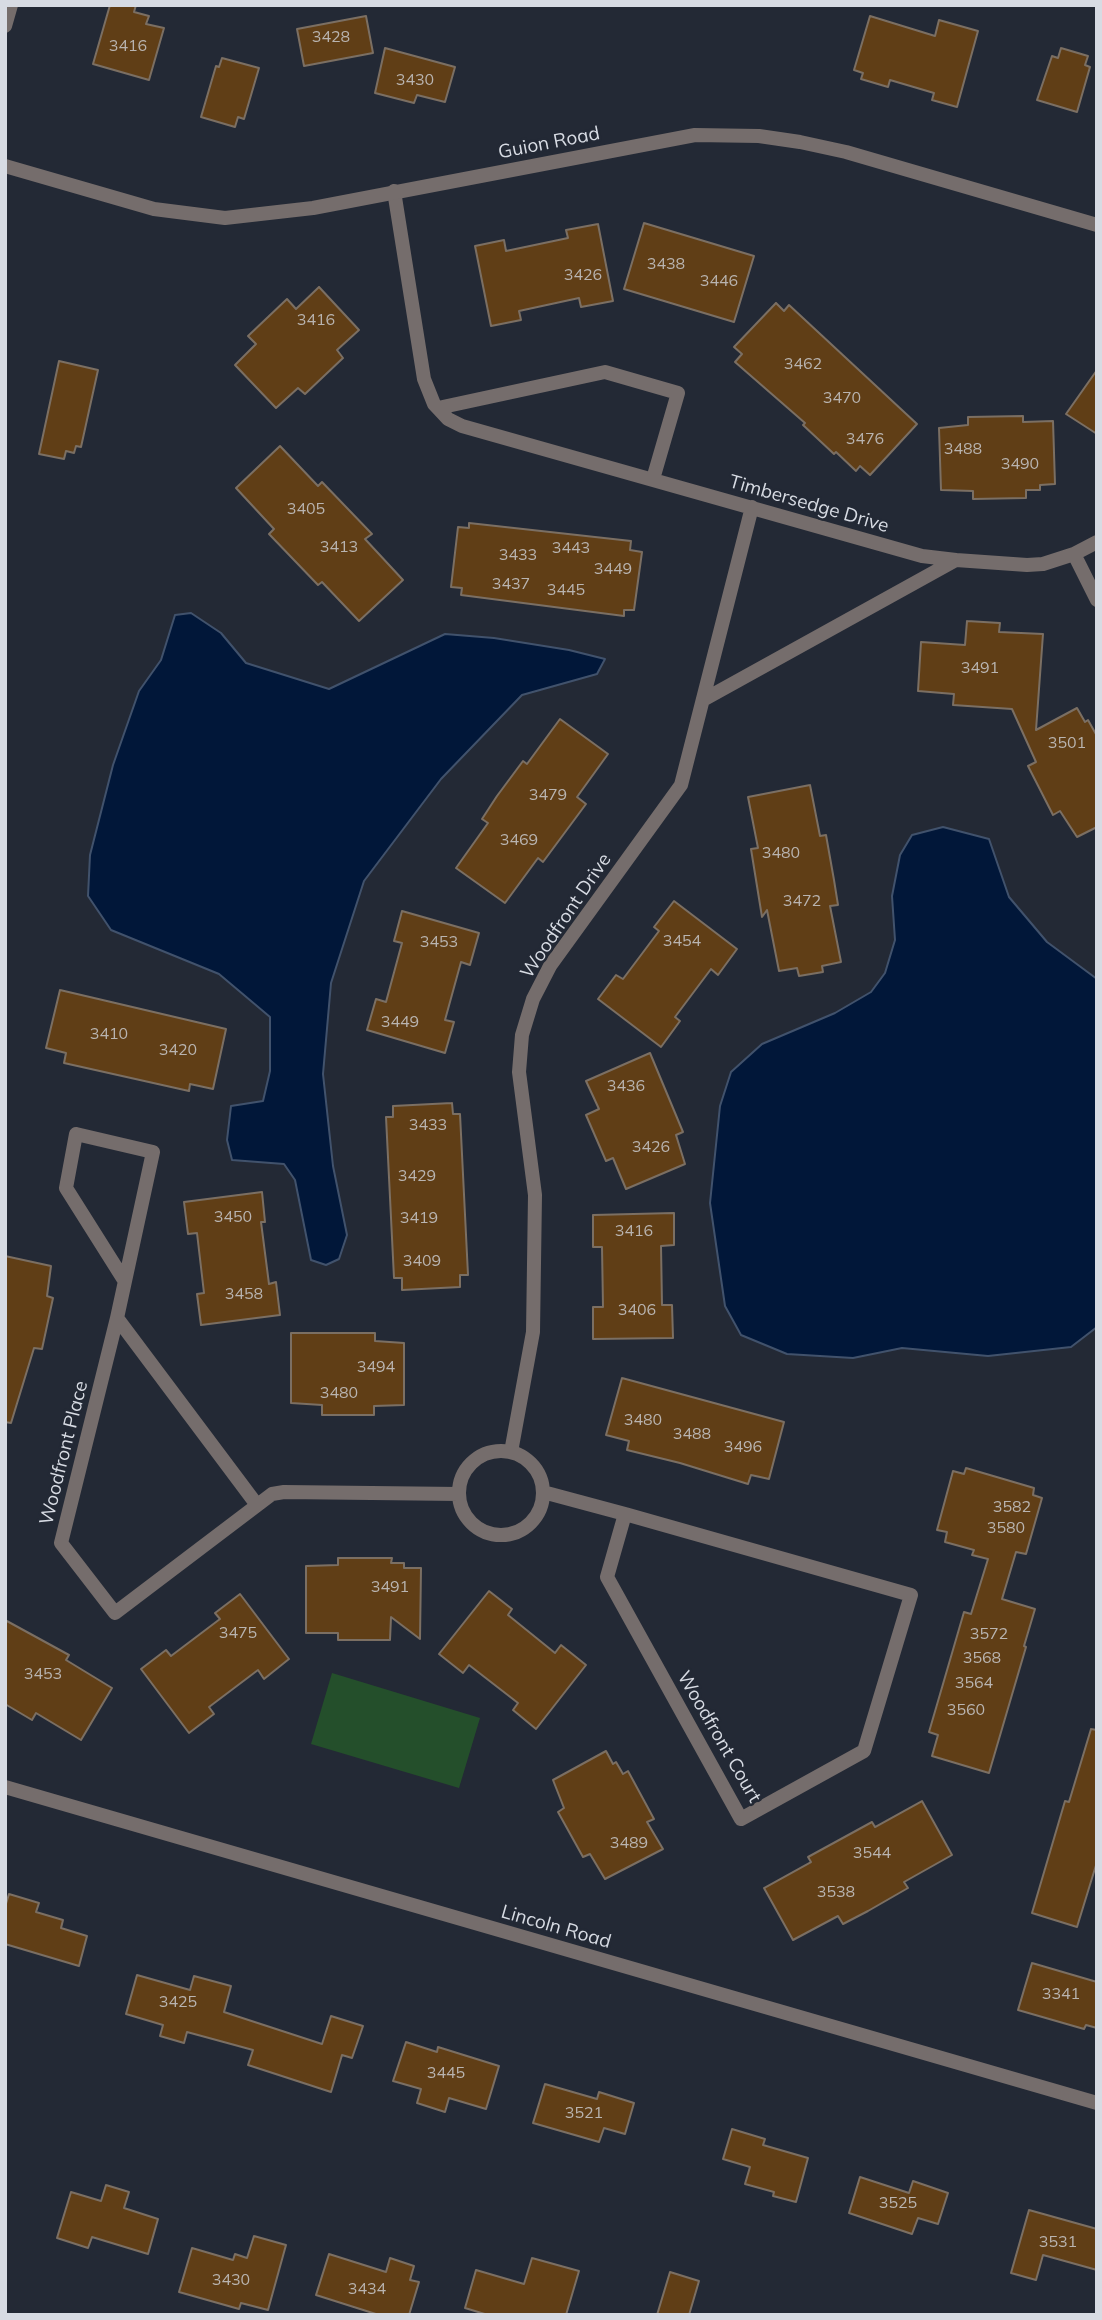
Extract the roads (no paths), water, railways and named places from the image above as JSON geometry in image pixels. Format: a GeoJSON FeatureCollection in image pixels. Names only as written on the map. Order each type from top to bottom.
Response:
{"type":"FeatureCollection","features":[{"type":"Feature","properties":{"kind":"street"},"geometry":{"type":"LineString","coordinates":[[5,26],[12,5]]}},
{"type":"Feature","properties":{"kind":"street","name":"Guion Road"},"geometry":{"type":"LineString","coordinates":[[5,166],[154,209],[225,218],[313,208],[695,135],[759,136],[846,152],[1097,225]]}},
{"type":"Feature","properties":{"kind":"street"},"geometry":{"type":"LineString","coordinates":[[394,191],[424,379],[438,408],[605,372],[678,393],[653,479]]}},
{"type":"Feature","properties":{"kind":"street","name":"Timbersedge Drive"},"geometry":{"type":"LineString","coordinates":[[438,408],[448,419],[462,426],[922,556],[1034,565],[1074,554],[1097,542]]}},
{"type":"Feature","properties":{"kind":"street","name":"Woodfront Drive"},"geometry":{"type":"LineString","coordinates":[[512,1452],[533,1332],[535,1195],[519,1072],[522,1035],[533,999],[550,966],[676,794],[684,775],[752,507]]}},
{"type":"Feature","properties":{"kind":"street"},"geometry":{"type":"LineString","coordinates":[[1074,554],[1097,600]]}},
{"type":"Feature","properties":{"kind":"street"},"geometry":{"type":"LineString","coordinates":[[703,700],[956,560]]}},
{"type":"Feature","properties":{"kind":"street","name":"Woodfront Place"},"geometry":{"type":"LineString","coordinates":[[124,1280],[66,1188],[76,1134],[153,1152],[117,1318],[61,1543],[115,1613],[272,1494],[458,1494]]}},
{"type":"Feature","properties":{"kind":"street"},"geometry":{"type":"LineString","coordinates":[[117,1318],[257,1505]]}},
{"type":"Feature","properties":{"kind":"street"},"geometry":{"type":"LineString","coordinates":[[500,1451],[524,1457],[540,1478],[543,1492],[540,1509],[530,1524],[506,1535],[489,1534],[473,1525],[462,1511],[458,1494],[464,1473],[479,1457],[500,1451]]}},
{"type":"Feature","properties":{"kind":"street","name":"Woodfront Court"},"geometry":{"type":"LineString","coordinates":[[543,1492],[625,1514],[911,1595],[864,1751],[741,1819],[607,1577],[625,1514]]}},
{"type":"Feature","properties":{"kind":"street","name":"Lincoln Road"},"geometry":{"type":"LineString","coordinates":[[5,1787],[1097,2103]]}},
{"type":"Feature","properties":{"kind":"water"},"geometry":{"type":"Polygon","coordinates":[[[191,613],[221,633],[246,663],[329,689],[445,634],[494,638],[569,650],[605,659],[597,674],[522,695],[441,779],[364,881],[331,983],[323,1074],[333,1166],[347,1235],[339,1259],[326,1265],[311,1260],[295,1180],[284,1164],[232,1160],[227,1140],[231,1106],[263,1101],[270,1071],[270,1017],[219,974],[111,930],[88,896],[90,855],[113,765],[139,691],[161,660],[175,615],[191,613]]]}},
{"type":"Feature","properties":{"kind":"water"},"geometry":{"type":"Polygon","coordinates":[[[943,827],[989,839],[1009,897],[1047,942],[1097,979],[1097,1327],[1071,1347],[988,1356],[902,1348],[853,1358],[787,1354],[741,1335],[725,1306],[710,1203],[720,1106],[731,1072],[762,1044],[835,1013],[871,992],[885,973],[895,940],[892,896],[900,855],[912,835],[943,827]]]}}]}
